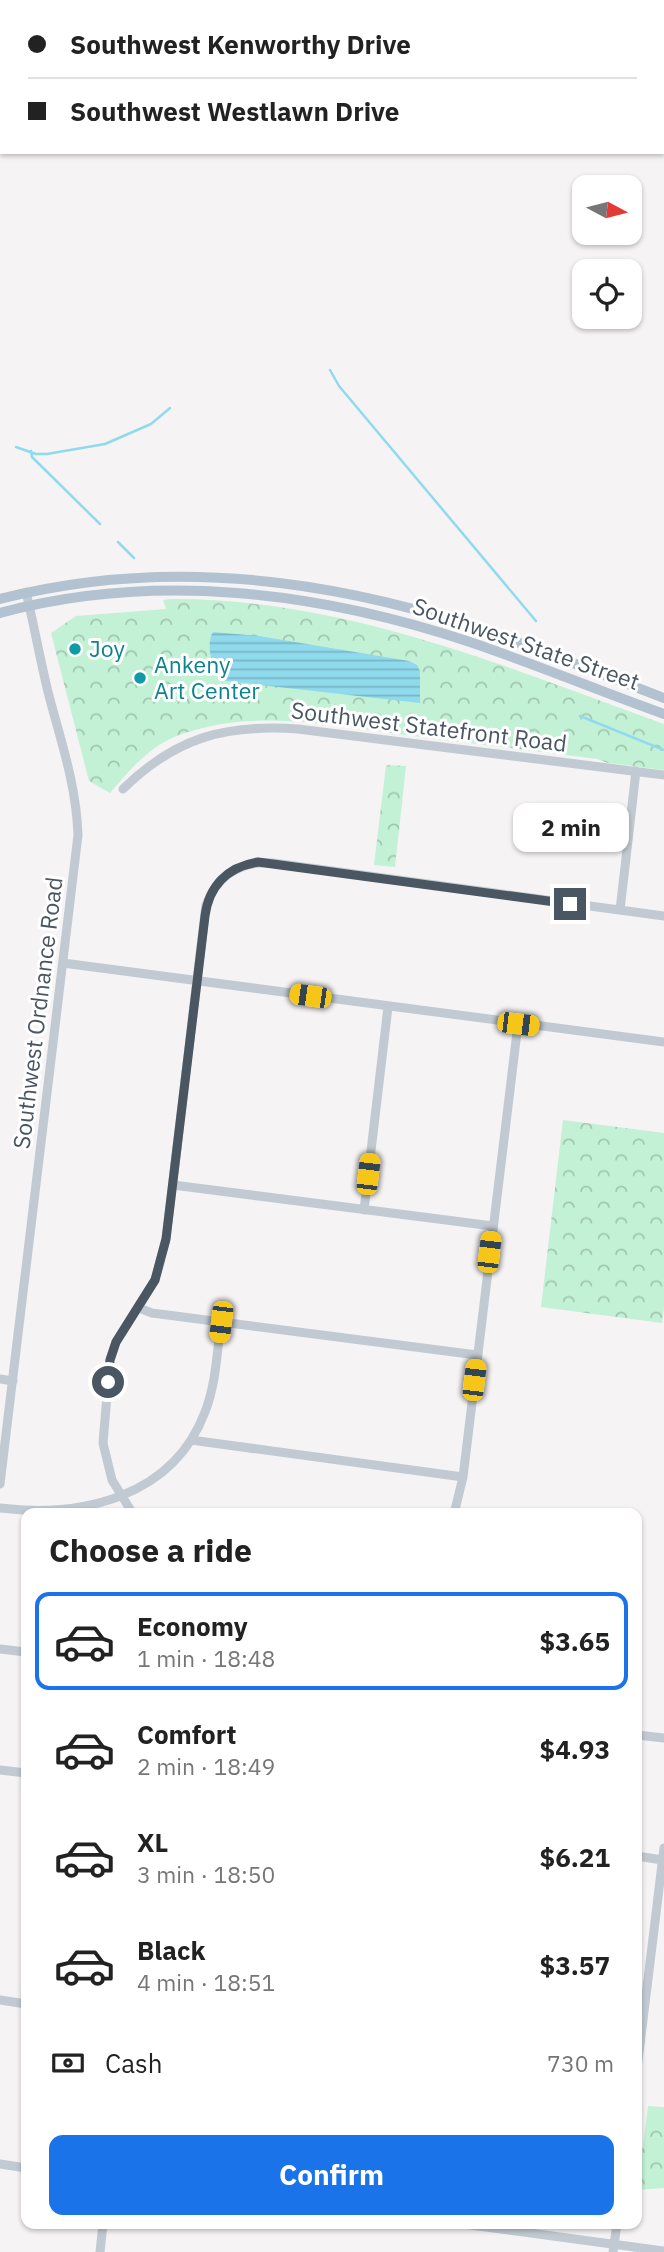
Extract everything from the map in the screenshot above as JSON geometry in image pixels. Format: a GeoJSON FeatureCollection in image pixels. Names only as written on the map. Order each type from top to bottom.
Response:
{"type":"FeatureCollection","features":[{"type":"Feature","properties":{"kind":"main road","name":"Southwest State Street"},"geometry":{"type":"LineString","coordinates":[[0,599],[26,592],[111,579],[176,575],[268,580],[337,591],[465,625],[664,698]]}},
{"type":"Feature","properties":{"kind":"main road","name":"Southwest State Street"},"geometry":{"type":"LineString","coordinates":[[0,613],[105,593],[156,589],[285,598],[377,616],[441,633],[664,714]]}},
{"type":"Feature","properties":{"kind":"street","name":"Southwest Ordnance Road"},"geometry":{"type":"LineString","coordinates":[[0,1484],[76,858],[77,812],[70,767],[48,692],[26,592]]}},
{"type":"Feature","properties":{"kind":"street","name":"Southwest Statefront Road"},"geometry":{"type":"LineString","coordinates":[[123,789],[151,764],[190,741],[227,730],[262,727],[298,729],[664,775]]}},
{"type":"Feature","properties":{"kind":"street"},"geometry":{"type":"LineString","coordinates":[[620,911],[636,771]]}},
{"type":"Feature","properties":{"kind":"street"},"geometry":{"type":"LineString","coordinates":[[130,1508],[112,1480],[103,1443],[110,1360],[116,1342],[155,1280],[161,1263],[205,916],[211,894],[225,875],[258,862],[664,916]]}},
{"type":"Feature","properties":{"kind":"street"},"geometry":{"type":"LineString","coordinates":[[63,963],[664,1042]]}},
{"type":"Feature","properties":{"kind":"street"},"geometry":{"type":"LineString","coordinates":[[364,1210],[388,1007]]}},
{"type":"Feature","properties":{"kind":"street"},"geometry":{"type":"LineString","coordinates":[[455,1508],[463,1477],[518,1024]]}},
{"type":"Feature","properties":{"kind":"street"},"geometry":{"type":"LineString","coordinates":[[173,1185],[493,1226]]}},
{"type":"Feature","properties":{"kind":"street"},"geometry":{"type":"LineString","coordinates":[[139,1308],[152,1313],[477,1355]]}},
{"type":"Feature","properties":{"kind":"street"},"geometry":{"type":"LineString","coordinates":[[77,1508],[90,1506],[147,1483],[159,1475],[191,1440],[209,1400],[221,1322]]}},
{"type":"Feature","properties":{"kind":"street"},"geometry":{"type":"LineString","coordinates":[[0,1379],[13,1381]]}},
{"type":"Feature","properties":{"kind":"street"},"geometry":{"type":"LineString","coordinates":[[191,1440],[463,1477]]}},
{"type":"Feature","properties":{"kind":"street"},"geometry":{"type":"LineString","coordinates":[[0,1508],[21,1511]]}},
{"type":"Feature","properties":{"kind":"street"},"geometry":{"type":"LineString","coordinates":[[0,1649],[21,1651]]}},
{"type":"Feature","properties":{"kind":"street"},"geometry":{"type":"LineString","coordinates":[[642,1736],[664,1738]]}},
{"type":"Feature","properties":{"kind":"street"},"geometry":{"type":"LineString","coordinates":[[0,1770],[21,1772]]}},
{"type":"Feature","properties":{"kind":"street"},"geometry":{"type":"LineString","coordinates":[[642,2034],[660,1908],[664,1848]]}},
{"type":"Feature","properties":{"kind":"street"},"geometry":{"type":"LineString","coordinates":[[642,1857],[663,1860]]}},
{"type":"Feature","properties":{"kind":"street"},"geometry":{"type":"LineString","coordinates":[[0,2000],[21,2003]]}},
{"type":"Feature","properties":{"kind":"street"},"geometry":{"type":"LineString","coordinates":[[0,2164],[21,2167]]}},
{"type":"Feature","properties":{"kind":"street"},"geometry":{"type":"LineString","coordinates":[[100,2252],[102,2229]]}},
{"type":"Feature","properties":{"kind":"street"},"geometry":{"type":"LineString","coordinates":[[495,2229],[614,2248],[664,2251]]}},
{"type":"Feature","properties":{"kind":"street"},"geometry":{"type":"LineString","coordinates":[[614,2248],[616,2229]]}},
{"type":"Feature","properties":{"kind":"green space"},"geometry":{"type":"Polygon","coordinates":[[[163,600],[235,602],[298,610],[361,623],[422,639],[544,680],[664,724],[664,770],[318,723],[260,721],[203,728],[174,737],[147,754],[110,793],[89,781],[51,633],[76,616],[166,609],[163,600]]]}},
{"type":"Feature","properties":{"kind":"green space"},"geometry":{"type":"Polygon","coordinates":[[[386,765],[406,766],[395,867],[374,865],[386,765]]]}},
{"type":"Feature","properties":{"kind":"green space"},"geometry":{"type":"Polygon","coordinates":[[[563,1120],[664,1133],[662,1323],[541,1307],[563,1120]]]}},
{"type":"Feature","properties":{"kind":"green space"},"geometry":{"type":"Polygon","coordinates":[[[648,2106],[664,2107],[664,2188],[642,2190],[642,2152],[648,2106]]]}},
{"type":"Feature","properties":{"kind":"water"},"geometry":{"type":"Polygon","coordinates":[[[213,632],[259,636],[409,661],[417,665],[420,671],[420,703],[226,681],[217,672],[211,658],[213,632]]]}},
{"type":"Feature","properties":{"kind":"waterway"},"geometry":{"type":"LineString","coordinates":[[330,370],[339,386],[536,621]]}},
{"type":"Feature","properties":{"kind":"waterway"},"geometry":{"type":"LineString","coordinates":[[16,447],[36,454],[47,454],[105,444],[151,424],[170,408]]}},
{"type":"Feature","properties":{"kind":"waterway"},"geometry":{"type":"LineString","coordinates":[[31,451],[32,457],[100,524]]}},
{"type":"Feature","properties":{"kind":"waterway"},"geometry":{"type":"LineString","coordinates":[[118,542],[134,558]]}},
{"type":"Feature","properties":{"kind":"waterway"},"geometry":{"type":"LineString","coordinates":[[580,716],[664,750]]}},
{"type":"Feature","properties":{"kind":"place","name":"Joy"},"geometry":{"type":"Point","coordinates":[75,649]}},
{"type":"Feature","properties":{"kind":"place","name":"Ankeny Art Center"},"geometry":{"type":"Point","coordinates":[140,678]}},
{"type":"Feature","properties":{"kind":"route"},"geometry":{"type":"LineString","coordinates":[[108,1382],[110,1360],[116,1342],[149,1292],[161,1263],[206,905],[225,875],[246,864],[273,863],[570,904]]}}]}
